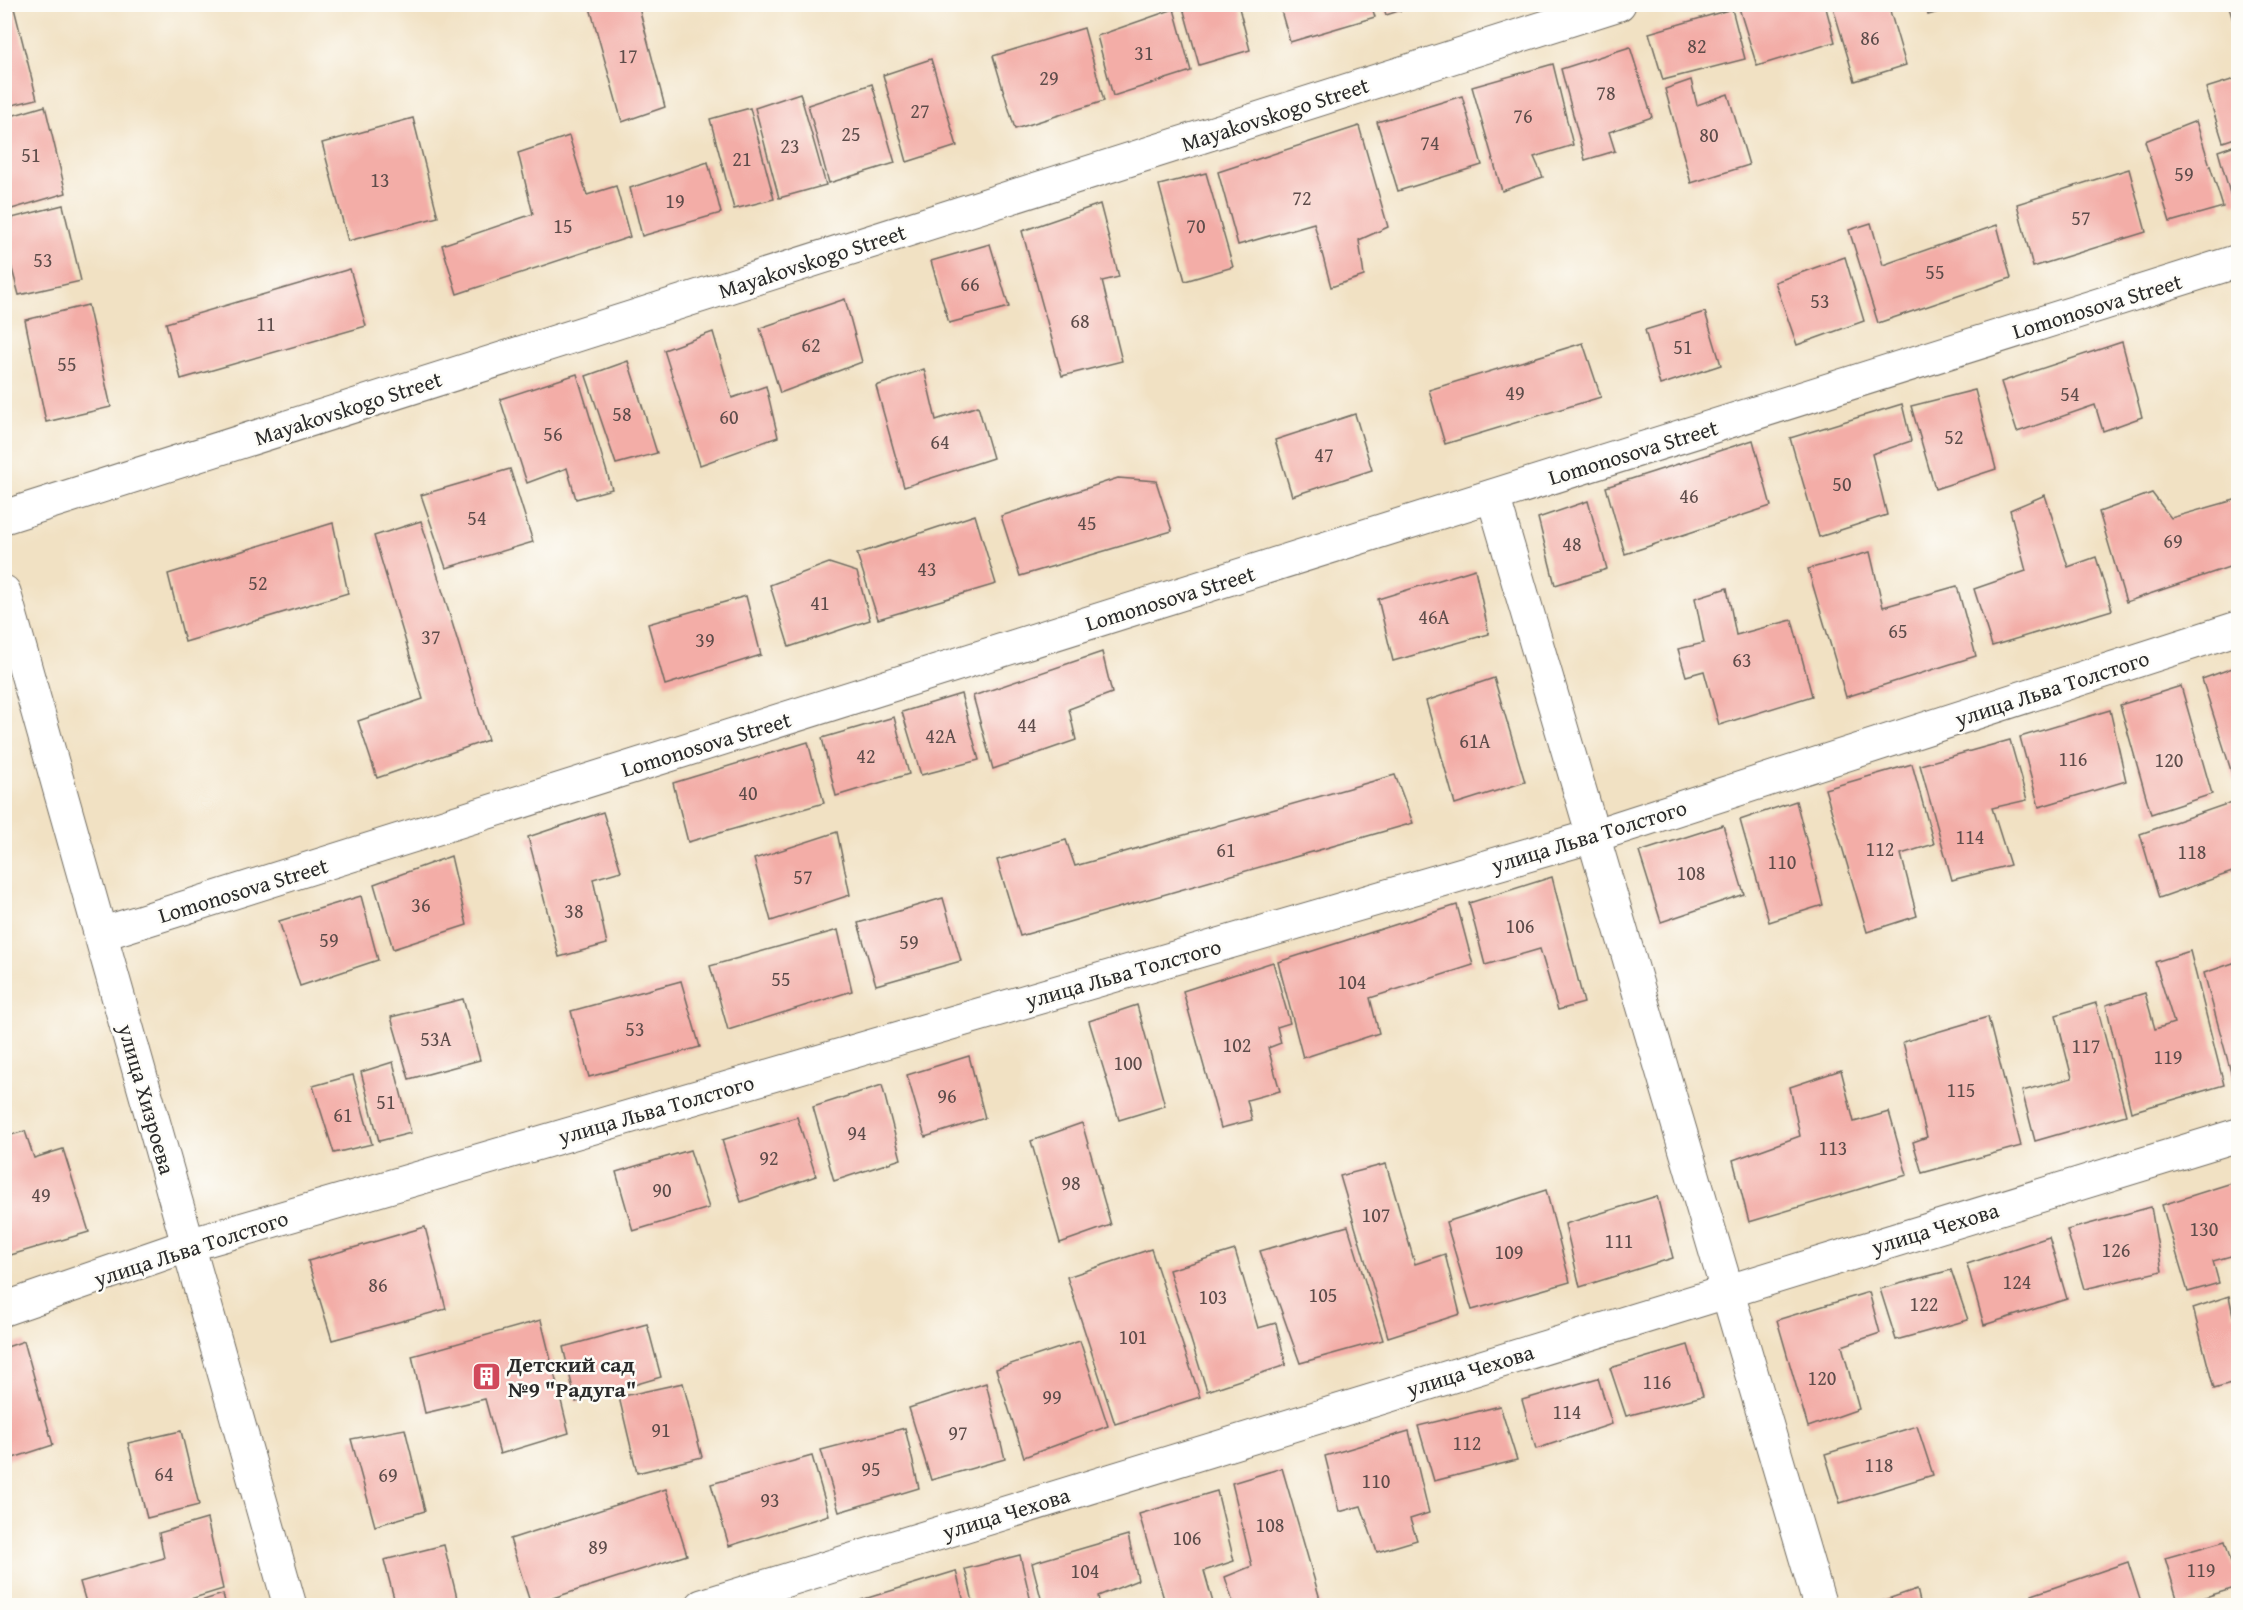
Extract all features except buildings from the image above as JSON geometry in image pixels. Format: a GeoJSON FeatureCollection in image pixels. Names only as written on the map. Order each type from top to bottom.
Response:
{"type":"FeatureCollection","features":[{"type":"Feature","properties":{"kind":"street","name":"Mayakovskogo Street"},"geometry":{"type":"LineString","coordinates":[[4,517],[1619,4]]}},
{"type":"Feature","properties":{"kind":"street","name":"Lomonosova Street"},"geometry":{"type":"LineString","coordinates":[[101,934],[2238,261]]}},
{"type":"Feature","properties":{"kind":"street"},"geometry":{"type":"LineString","coordinates":[[1493,496],[1820,1605]]}},
{"type":"Feature","properties":{"kind":"street","name":"улица Хизроева"},"geometry":{"type":"LineString","coordinates":[[4,592],[290,1605]]}},
{"type":"Feature","properties":{"kind":"street","name":"улица Льва Толстого"},"geometry":{"type":"LineString","coordinates":[[4,1309],[189,1245],[1593,836],[2238,628]]}},
{"type":"Feature","properties":{"kind":"street","name":"улица Чехова"},"geometry":{"type":"LineString","coordinates":[[702,1605],[2238,1135]]}},
{"type":"Feature","properties":{"kind":"place","name":"Детский сад №9 \"Радуга\""},"geometry":{"type":"Point","coordinates":[486,1377]}}]}
